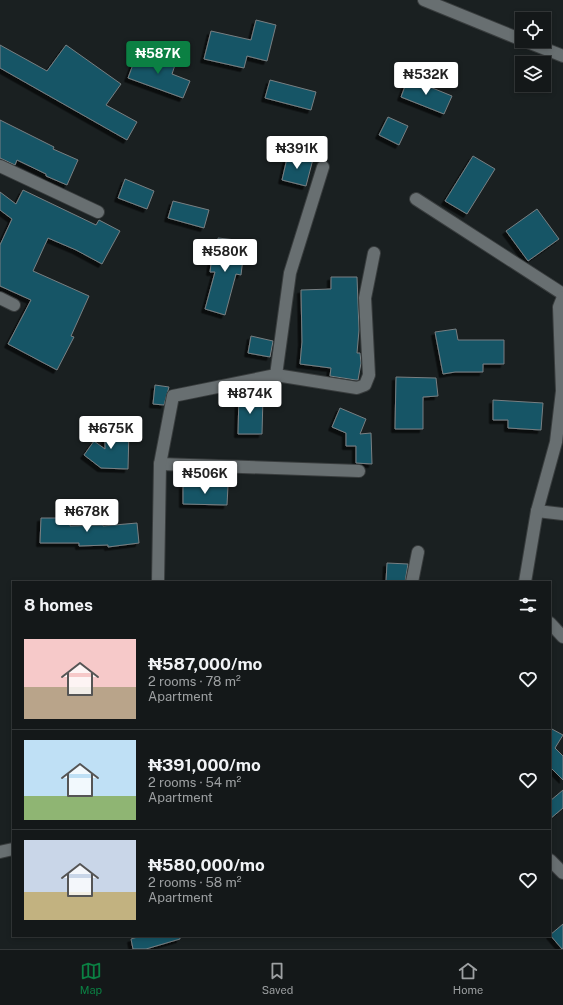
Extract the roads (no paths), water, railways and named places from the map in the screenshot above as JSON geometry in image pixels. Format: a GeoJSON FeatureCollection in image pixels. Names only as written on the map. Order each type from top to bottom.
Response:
{"type":"FeatureCollection","features":[{"type":"Feature","properties":{"kind":"street"},"geometry":{"type":"LineString","coordinates":[[424,0],[515,37]]}},
{"type":"Feature","properties":{"kind":"street"},"geometry":{"type":"LineString","coordinates":[[543,48],[563,56]]}},
{"type":"Feature","properties":{"kind":"street"},"geometry":{"type":"LineString","coordinates":[[0,166],[98,212]]}},
{"type":"Feature","properties":{"kind":"street"},"geometry":{"type":"LineString","coordinates":[[276,375],[290,273],[323,167]]}},
{"type":"Feature","properties":{"kind":"street"},"geometry":{"type":"LineString","coordinates":[[416,199],[563,294]]}},
{"type":"Feature","properties":{"kind":"street"},"geometry":{"type":"LineString","coordinates":[[158,581],[160,464],[173,396],[276,375],[357,388],[365,385],[369,375],[366,298],[374,253]]}},
{"type":"Feature","properties":{"kind":"street"},"geometry":{"type":"LineString","coordinates":[[525,581],[537,511],[556,442],[562,391],[559,307],[563,297]]}},
{"type":"Feature","properties":{"kind":"street"},"geometry":{"type":"LineString","coordinates":[[0,298],[14,304]]}},
{"type":"Feature","properties":{"kind":"street"},"geometry":{"type":"LineString","coordinates":[[160,464],[359,471]]}},
{"type":"Feature","properties":{"kind":"street"},"geometry":{"type":"LineString","coordinates":[[537,511],[563,514]]}},
{"type":"Feature","properties":{"kind":"street"},"geometry":{"type":"LineString","coordinates":[[412,581],[418,552]]}},
{"type":"Feature","properties":{"kind":"street"},"geometry":{"type":"LineString","coordinates":[[551,624],[563,637]]}},
{"type":"Feature","properties":{"kind":"street"},"geometry":{"type":"LineString","coordinates":[[0,852],[12,849]]}},
{"type":"Feature","properties":{"kind":"street"},"geometry":{"type":"LineString","coordinates":[[551,861],[563,873]]}}]}
